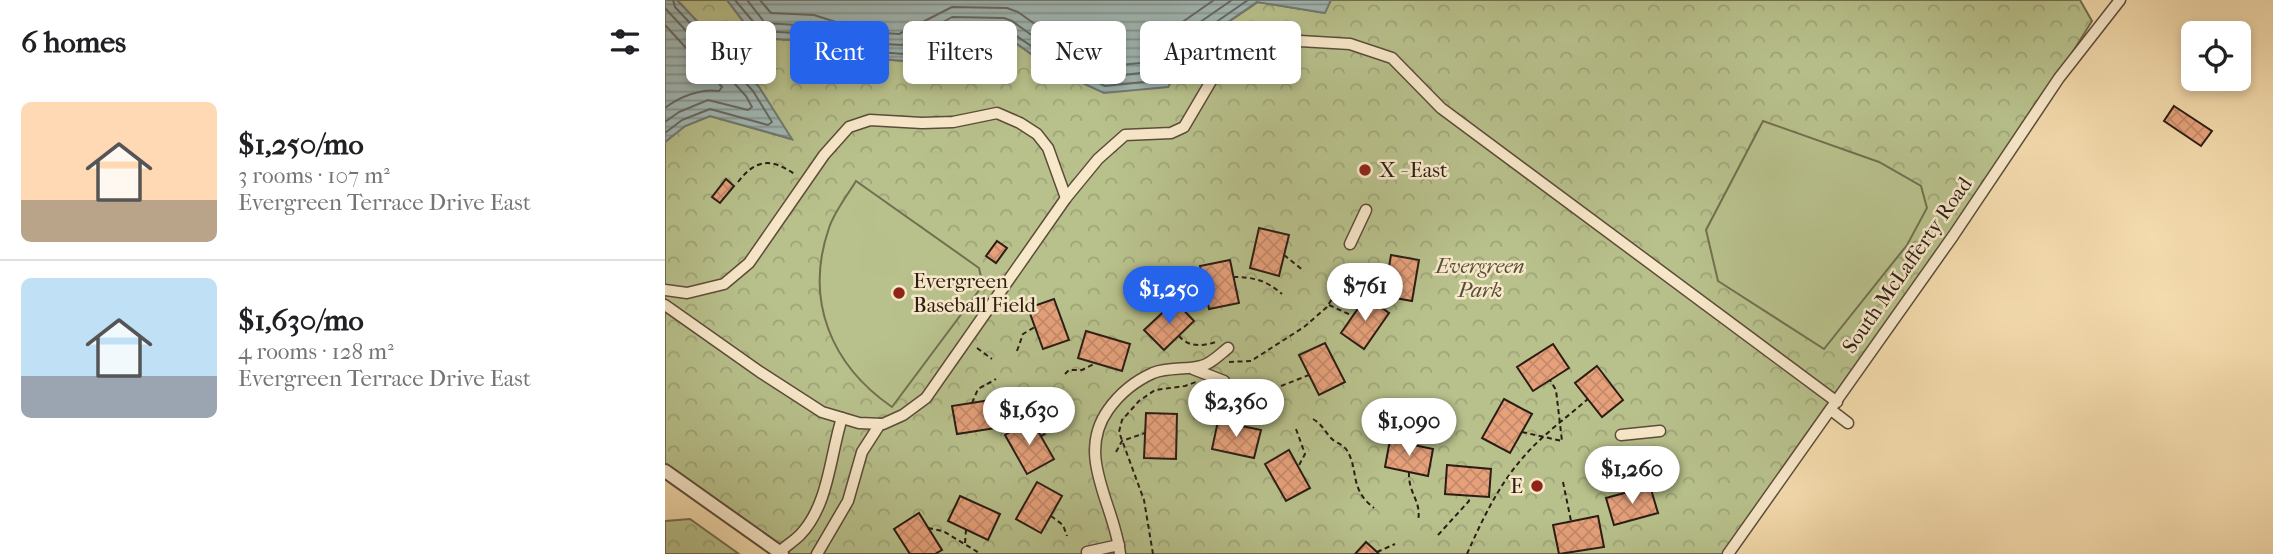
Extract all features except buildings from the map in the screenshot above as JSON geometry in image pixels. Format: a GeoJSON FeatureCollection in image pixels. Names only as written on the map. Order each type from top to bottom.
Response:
{"type":"FeatureCollection","features":[{"type":"Feature","properties":{"kind":"street","name":"South McLafferty Road"},"geometry":{"type":"LineString","coordinates":[[1728,554],[1834,406],[2059,78],[2120,0]]}},
{"type":"Feature","properties":{"kind":"street"},"geometry":{"type":"LineString","coordinates":[[665,305],[822,412],[859,423],[880,424],[903,415],[926,398],[1066,198],[1098,159],[1125,135],[1171,133],[1184,127],[1214,76],[1230,57],[1258,42],[1350,44],[1392,58],[1441,108],[1834,406],[1848,423]]}},
{"type":"Feature","properties":{"kind":"street"},"geometry":{"type":"LineString","coordinates":[[665,290],[687,293],[724,284],[750,264],[824,155],[849,127],[870,120],[953,122],[997,113],[1037,134],[1048,148],[1066,198]]}},
{"type":"Feature","properties":{"kind":"street"},"geometry":{"type":"LineString","coordinates":[[1350,244],[1366,210]]}},
{"type":"Feature","properties":{"kind":"street"},"geometry":{"type":"LineString","coordinates":[[1087,552],[1119,549],[1095,463],[1094,450],[1100,426],[1115,400],[1138,381],[1156,372],[1205,365],[1224,345]]}},
{"type":"Feature","properties":{"kind":"street"},"geometry":{"type":"LineString","coordinates":[[1189,367],[1224,382]]}},
{"type":"Feature","properties":{"kind":"street"},"geometry":{"type":"LineString","coordinates":[[665,471],[781,553],[801,534],[816,511],[825,487],[842,418]]}},
{"type":"Feature","properties":{"kind":"street"},"geometry":{"type":"LineString","coordinates":[[817,554],[848,501],[862,452],[880,424]]}},
{"type":"Feature","properties":{"kind":"street"},"geometry":{"type":"LineString","coordinates":[[1621,435],[1660,430]]}},
{"type":"Feature","properties":{"kind":"path"},"geometry":{"type":"LineString","coordinates":[[738,182],[751,168],[763,163],[786,168],[806,181]]}},
{"type":"Feature","properties":{"kind":"path"},"geometry":{"type":"LineString","coordinates":[[1285,255],[1304,271]]}},
{"type":"Feature","properties":{"kind":"path"},"geometry":{"type":"LineString","coordinates":[[1153,554],[1147,512],[1119,432],[1122,420],[1139,401],[1156,390],[1185,386],[1198,381],[1219,362],[1251,361],[1304,327],[1329,305],[1336,292],[1345,290],[1369,274],[1388,272]]}},
{"type":"Feature","properties":{"kind":"path"},"geometry":{"type":"LineString","coordinates":[[1233,277],[1253,278],[1270,284],[1282,294]]}},
{"type":"Feature","properties":{"kind":"path"},"geometry":{"type":"LineString","coordinates":[[1329,305],[1353,316]]}},
{"type":"Feature","properties":{"kind":"path"},"geometry":{"type":"LineString","coordinates":[[1017,351],[1023,334],[1035,327]]}},
{"type":"Feature","properties":{"kind":"path"},"geometry":{"type":"LineString","coordinates":[[1179,336],[1184,342],[1195,345],[1224,345]]}},
{"type":"Feature","properties":{"kind":"path"},"geometry":{"type":"LineString","coordinates":[[967,341],[992,359]]}},
{"type":"Feature","properties":{"kind":"path"},"geometry":{"type":"LineString","coordinates":[[1065,374],[1069,370],[1082,370],[1096,363]]}},
{"type":"Feature","properties":{"kind":"path"},"geometry":{"type":"LineString","coordinates":[[1281,386],[1309,374]]}},
{"type":"Feature","properties":{"kind":"path"},"geometry":{"type":"LineString","coordinates":[[972,402],[978,389],[996,379]]}},
{"type":"Feature","properties":{"kind":"path"},"geometry":{"type":"LineString","coordinates":[[1522,432],[1562,441],[1556,390],[1550,380]]}},
{"type":"Feature","properties":{"kind":"path"},"geometry":{"type":"LineString","coordinates":[[1467,554],[1501,485],[1526,453],[1588,399]]}},
{"type":"Feature","properties":{"kind":"path"},"geometry":{"type":"LineString","coordinates":[[1237,425],[1243,405]]}},
{"type":"Feature","properties":{"kind":"path"},"geometry":{"type":"LineString","coordinates":[[1041,436],[1047,433],[1049,406]]}},
{"type":"Feature","properties":{"kind":"path"},"geometry":{"type":"LineString","coordinates":[[1313,419],[1320,423],[1332,439],[1346,448],[1362,499],[1374,508]]}},
{"type":"Feature","properties":{"kind":"path"},"geometry":{"type":"LineString","coordinates":[[1296,429],[1305,454],[1298,467]]}},
{"type":"Feature","properties":{"kind":"path"},"geometry":{"type":"LineString","coordinates":[[1116,452],[1122,441],[1145,433]]}},
{"type":"Feature","properties":{"kind":"path"},"geometry":{"type":"LineString","coordinates":[[1614,455],[1626,492]]}},
{"type":"Feature","properties":{"kind":"path"},"geometry":{"type":"LineString","coordinates":[[1409,472],[1409,486],[1419,505],[1418,521]]}},
{"type":"Feature","properties":{"kind":"path"},"geometry":{"type":"LineString","coordinates":[[1563,482],[1571,521]]}},
{"type":"Feature","properties":{"kind":"path"},"geometry":{"type":"LineString","coordinates":[[1438,535],[1464,508],[1469,500],[1468,496]]}},
{"type":"Feature","properties":{"kind":"path"},"geometry":{"type":"LineString","coordinates":[[1051,516],[1063,525],[1067,536]]}},
{"type":"Feature","properties":{"kind":"path"},"geometry":{"type":"LineString","coordinates":[[928,528],[943,531],[981,554]]}},
{"type":"Feature","properties":{"kind":"path"},"geometry":{"type":"LineString","coordinates":[[965,543],[966,530]]}},
{"type":"Feature","properties":{"kind":"path"},"geometry":{"type":"LineString","coordinates":[[1377,552],[1395,544]]}},
{"type":"Feature","properties":{"kind":"green space","name":"Evergreen Park"},"geometry":{"type":"Polygon","coordinates":[[[677,0],[727,0],[743,21],[697,21],[677,0]]]}},
{"type":"Feature","properties":{"kind":"green space","name":"Evergreen Park"},"geometry":{"type":"Polygon","coordinates":[[[1331,0],[2080,0],[2092,21],[2025,128],[1728,554],[784,554],[665,471],[665,142],[685,126],[710,116],[791,139],[756,84],[776,84],[776,39],[790,40],[790,84],[889,84],[889,60],[903,61],[903,84],[1017,84],[1017,44],[1031,54],[1031,84],[1126,84],[1126,81],[1168,87],[1170,84],[1301,84],[1301,21],[1230,21],[1258,2],[1324,13],[1331,0]]]}},
{"type":"Feature","properties":{"kind":"green space"},"geometry":{"type":"Polygon","coordinates":[[[1763,121],[1879,162],[1921,186],[1927,208],[1907,245],[1824,349],[1718,281],[1706,230],[1763,121]]]}},
{"type":"Feature","properties":{"kind":"green space","name":"Evergreen Baseball Field"},"geometry":{"type":"Polygon","coordinates":[[[856,181],[979,268],[983,285],[892,407],[853,371],[839,351],[828,329],[822,305],[822,255],[829,228],[856,181]]]}},
{"type":"Feature","properties":{"kind":"green space"},"geometry":{"type":"Polygon","coordinates":[[[690,519],[739,554],[665,554],[665,521],[690,519]]]}},
{"type":"Feature","properties":{"kind":"water"},"geometry":{"type":"Polygon","coordinates":[[[665,0],[677,0],[697,21],[686,21],[686,84],[756,84],[792,139],[710,116],[685,126],[665,142],[665,0]]]}},
{"type":"Feature","properties":{"kind":"water"},"geometry":{"type":"Polygon","coordinates":[[[727,0],[1331,0],[1325,13],[1257,2],[1229,21],[1140,21],[1140,84],[1170,84],[1168,87],[1104,93],[1084,84],[1126,84],[1126,21],[1031,21],[1031,54],[1017,44],[1017,21],[903,21],[903,61],[889,60],[889,21],[790,21],[790,40],[776,39],[776,21],[743,21],[727,0]]]}},
{"type":"Feature","properties":{"kind":"place","name":"X - East"},"geometry":{"type":"Point","coordinates":[1365,170]}},
{"type":"Feature","properties":{"kind":"place","name":"Evergreen Baseball Field"},"geometry":{"type":"Point","coordinates":[899,293]}},
{"type":"Feature","properties":{"kind":"place","name":"E"},"geometry":{"type":"Point","coordinates":[1537,486]}}]}
